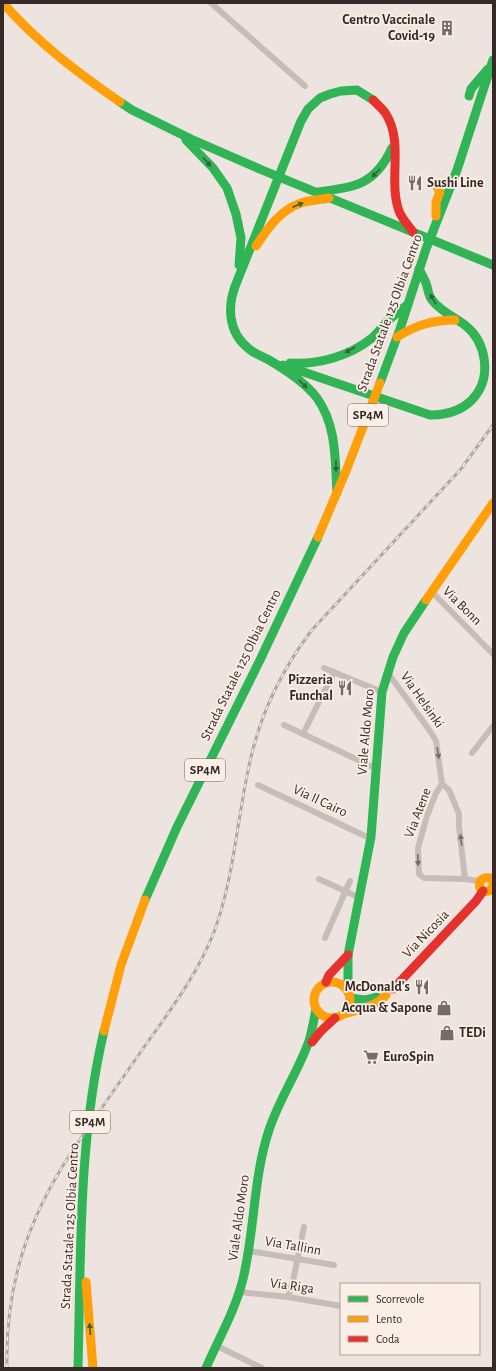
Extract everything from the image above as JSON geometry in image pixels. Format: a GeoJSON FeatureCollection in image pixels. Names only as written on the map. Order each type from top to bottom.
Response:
{"type":"FeatureCollection","features":[{"type":"Feature","properties":{"kind":"main road"},"geometry":{"type":"LineString","coordinates":[[3,3],[16,18],[61,59],[132,110],[262,170],[493,265]]}},
{"type":"Feature","properties":{"kind":"main road"},"geometry":{"type":"LineString","coordinates":[[469,96],[471,89],[492,63]]}},
{"type":"Feature","properties":{"kind":"main road","name":"Strada Statale 125 Olbia Centro"},"geometry":{"type":"LineString","coordinates":[[78,1368],[84,1189],[91,1106],[109,1006],[119,971],[138,917],[164,854],[289,600],[356,447],[397,337],[419,269],[492,63]]}},
{"type":"Feature","properties":{"kind":"main road"},"geometry":{"type":"LineString","coordinates":[[337,493],[334,438],[325,413],[316,398],[299,380],[271,361],[246,347],[237,336],[232,323],[230,309],[232,293],[301,121],[308,109],[320,98],[341,91],[357,90],[371,98],[386,113],[394,138],[395,188],[397,203],[400,213],[416,234]]}},
{"type":"Feature","properties":{"kind":"main road"},"geometry":{"type":"LineString","coordinates":[[318,192],[358,184],[374,177],[387,161],[392,145],[391,125]]}},
{"type":"Feature","properties":{"kind":"main road"},"geometry":{"type":"LineString","coordinates":[[180,133],[209,164],[227,188],[236,214],[241,238],[239,276]]}},
{"type":"Feature","properties":{"kind":"main road"},"geometry":{"type":"LineString","coordinates":[[436,185],[440,192],[436,202],[436,224]]}},
{"type":"Feature","properties":{"kind":"main road"},"geometry":{"type":"LineString","coordinates":[[239,276],[256,246],[272,223],[287,210],[300,203],[331,199]]}},
{"type":"Feature","properties":{"kind":"main road"},"geometry":{"type":"LineString","coordinates":[[271,361],[430,415],[448,414],[465,407],[479,394],[486,381],[488,362],[482,343],[471,329],[442,312],[431,299],[425,280],[419,269]]}},
{"type":"Feature","properties":{"kind":"main road"},"geometry":{"type":"LineString","coordinates":[[271,361],[300,365],[343,354],[369,339],[408,304]]}},
{"type":"Feature","properties":{"kind":"main road"},"geometry":{"type":"LineString","coordinates":[[397,337],[409,329],[426,323],[437,320],[457,320]]}},
{"type":"Feature","properties":{"kind":"main road","name":"Viale Aldo Moro"},"geometry":{"type":"LineString","coordinates":[[349,995],[348,955],[371,837],[382,692],[393,657],[404,633],[430,591],[490,514],[493,503]]}},
{"type":"Feature","properties":{"kind":"main road"},"geometry":{"type":"LineString","coordinates":[[493,882],[490,878],[485,877],[479,882],[479,886],[483,891],[489,891],[493,887]]}},
{"type":"Feature","properties":{"kind":"main road","name":"Via Nicosia"},"geometry":{"type":"LineString","coordinates":[[339,1016],[360,1010],[384,999],[476,901],[483,891]]}},
{"type":"Feature","properties":{"kind":"main road"},"geometry":{"type":"LineString","coordinates":[[326,982],[329,975],[348,955]]}},
{"type":"Feature","properties":{"kind":"main road"},"geometry":{"type":"LineString","coordinates":[[326,982],[338,983],[344,986],[349,995],[349,1007],[339,1016],[324,1017],[316,1010],[313,1001],[315,992],[320,985],[326,982]]}},
{"type":"Feature","properties":{"kind":"main road"},"geometry":{"type":"LineString","coordinates":[[349,995],[365,1000],[389,992]]}},
{"type":"Feature","properties":{"kind":"main road","name":"Viale Aldo Moro"},"geometry":{"type":"LineString","coordinates":[[205,1368],[224,1333],[239,1292],[249,1251],[261,1162],[266,1139],[273,1116],[311,1037],[316,1010]]}},
{"type":"Feature","properties":{"kind":"main road","name":"Viale Aldo Moro"},"geometry":{"type":"LineString","coordinates":[[294,1072],[299,1067],[314,1038],[339,1016]]}},
{"type":"Feature","properties":{"kind":"main road"},"geometry":{"type":"LineString","coordinates":[[82,1249],[89,1310],[93,1368]]}},
{"type":"Feature","properties":{"kind":"street"},"geometry":{"type":"LineString","coordinates":[[3,11],[10,3]]}},
{"type":"Feature","properties":{"kind":"street"},"geometry":{"type":"LineString","coordinates":[[211,3],[305,86]]}},
{"type":"Feature","properties":{"kind":"street","name":"Via Bonn"},"geometry":{"type":"LineString","coordinates":[[430,591],[493,654]]}},
{"type":"Feature","properties":{"kind":"street"},"geometry":{"type":"LineString","coordinates":[[324,668],[382,692]]}},
{"type":"Feature","properties":{"kind":"street"},"geometry":{"type":"LineString","coordinates":[[303,734],[334,672]]}},
{"type":"Feature","properties":{"kind":"street","name":"Via Helsinki"},"geometry":{"type":"LineString","coordinates":[[388,673],[436,741],[442,784],[449,790],[459,814],[465,879]]}},
{"type":"Feature","properties":{"kind":"street"},"geometry":{"type":"LineString","coordinates":[[284,725],[377,769]]}},
{"type":"Feature","properties":{"kind":"street"},"geometry":{"type":"LineString","coordinates":[[472,753],[493,727]]}},
{"type":"Feature","properties":{"kind":"street","name":"Via Atene"},"geometry":{"type":"LineString","coordinates":[[442,784],[436,793],[427,816],[418,848],[419,874],[424,878],[465,879]]}},
{"type":"Feature","properties":{"kind":"street","name":"Via Il Cairo"},"geometry":{"type":"LineString","coordinates":[[258,785],[371,837]]}},
{"type":"Feature","properties":{"kind":"street"},"geometry":{"type":"LineString","coordinates":[[319,879],[360,898]]}},
{"type":"Feature","properties":{"kind":"street"},"geometry":{"type":"LineString","coordinates":[[465,879],[479,882]]}},
{"type":"Feature","properties":{"kind":"street"},"geometry":{"type":"LineString","coordinates":[[325,938],[350,881]]}},
{"type":"Feature","properties":{"kind":"street"},"geometry":{"type":"LineString","coordinates":[[288,1297],[298,1260],[304,1227]]}},
{"type":"Feature","properties":{"kind":"street","name":"Via Tallinn"},"geometry":{"type":"LineString","coordinates":[[249,1251],[334,1265]]}},
{"type":"Feature","properties":{"kind":"street","name":"Via Riga"},"geometry":{"type":"LineString","coordinates":[[239,1292],[288,1297],[340,1306]]}},
{"type":"Feature","properties":{"kind":"street"},"geometry":{"type":"LineString","coordinates":[[217,1346],[262,1368]]}},
{"type":"Feature","properties":{"kind":"railway"},"geometry":{"type":"LineString","coordinates":[[7,1368],[7,1338],[15,1282],[22,1255],[42,1203],[71,1153],[184,990],[208,947],[214,932],[232,864],[243,795],[253,749],[263,717],[276,687],[301,644],[311,631],[461,469],[493,425]]}},
{"type":"Feature","properties":{"kind":"traffic: fast"},"geometry":{"type":"LineString","coordinates":[[380,383],[400,329],[426,249],[457,170],[493,60]]}},
{"type":"Feature","properties":{"kind":"traffic: fast"},"geometry":{"type":"LineString","coordinates":[[469,96],[471,89],[488,69]]}},
{"type":"Feature","properties":{"kind":"traffic: fast"},"geometry":{"type":"LineString","coordinates":[[337,493],[334,444],[332,432],[324,409],[312,392],[301,382],[288,372],[253,352],[241,342],[233,327],[231,318],[231,301],[236,284],[301,121],[308,109],[320,98],[341,91],[357,90],[373,100]]}},
{"type":"Feature","properties":{"kind":"traffic: fast"},"geometry":{"type":"LineString","coordinates":[[120,102],[132,110],[191,139],[262,170],[493,265]]}},
{"type":"Feature","properties":{"kind":"traffic: fast"},"geometry":{"type":"LineString","coordinates":[[186,140],[213,168],[227,188],[236,214],[241,238],[239,265]]}},
{"type":"Feature","properties":{"kind":"traffic: fast"},"geometry":{"type":"LineString","coordinates":[[318,192],[353,186],[371,177],[378,170],[392,148]]}},
{"type":"Feature","properties":{"kind":"traffic: fast"},"geometry":{"type":"LineString","coordinates":[[283,365],[430,415],[450,413],[467,404],[476,395],[484,378],[485,369],[482,350],[473,333],[466,326],[440,308],[432,300],[419,269]]}},
{"type":"Feature","properties":{"kind":"traffic: fast"},"geometry":{"type":"LineString","coordinates":[[290,363],[322,361],[354,350],[372,338],[388,320],[408,304]]}},
{"type":"Feature","properties":{"kind":"traffic: fast"},"geometry":{"type":"LineString","coordinates":[[145,900],[177,827],[260,660],[318,537]]}},
{"type":"Feature","properties":{"kind":"traffic: fast"},"geometry":{"type":"LineString","coordinates":[[348,992],[348,955],[371,837],[382,692],[393,657],[404,633],[426,600]]}},
{"type":"Feature","properties":{"kind":"traffic: fast"},"geometry":{"type":"LineString","coordinates":[[350,998],[365,1000],[377,997]]}},
{"type":"Feature","properties":{"kind":"traffic: fast"},"geometry":{"type":"LineString","coordinates":[[206,1368],[240,1291],[247,1260],[257,1185],[264,1148],[273,1119],[305,1052],[316,1009]]}},
{"type":"Feature","properties":{"kind":"traffic: fast"},"geometry":{"type":"LineString","coordinates":[[78,1368],[82,1199],[85,1156],[89,1114],[104,1031]]}},
{"type":"Feature","properties":{"kind":"traffic: slow"},"geometry":{"type":"LineString","coordinates":[[3,3],[30,31],[58,56],[120,102]]}},
{"type":"Feature","properties":{"kind":"traffic: slow"},"geometry":{"type":"LineString","coordinates":[[436,185],[440,192],[436,202],[436,216]]}},
{"type":"Feature","properties":{"kind":"traffic: slow"},"geometry":{"type":"LineString","coordinates":[[256,246],[275,220],[287,210],[304,202],[329,198]]}},
{"type":"Feature","properties":{"kind":"traffic: slow"},"geometry":{"type":"LineString","coordinates":[[397,337],[411,329],[425,324],[455,320]]}},
{"type":"Feature","properties":{"kind":"traffic: slow"},"geometry":{"type":"LineString","coordinates":[[318,537],[346,471],[380,383]]}},
{"type":"Feature","properties":{"kind":"traffic: slow"},"geometry":{"type":"LineString","coordinates":[[426,600],[493,503]]}},
{"type":"Feature","properties":{"kind":"traffic: slow"},"geometry":{"type":"LineString","coordinates":[[493,882],[490,878],[485,878],[480,881],[480,888],[485,892],[489,891],[493,887]]}},
{"type":"Feature","properties":{"kind":"traffic: slow"},"geometry":{"type":"LineString","coordinates":[[104,1031],[121,965],[145,900]]}},
{"type":"Feature","properties":{"kind":"traffic: slow"},"geometry":{"type":"LineString","coordinates":[[336,982],[345,987],[349,993],[350,1000],[349,1007],[345,1013],[336,1018],[328,1018],[319,1013],[315,1007],[314,996],[319,987],[325,983],[336,982]]}},
{"type":"Feature","properties":{"kind":"traffic: slow"},"geometry":{"type":"LineString","coordinates":[[343,1014],[372,1005],[386,995]]}},
{"type":"Feature","properties":{"kind":"traffic: slow"},"geometry":{"type":"LineString","coordinates":[[86,1282],[93,1368]]}},
{"type":"Feature","properties":{"kind":"traffic: jam"},"geometry":{"type":"LineString","coordinates":[[373,100],[385,112],[391,125],[395,149],[396,199],[400,214],[413,232]]}},
{"type":"Feature","properties":{"kind":"traffic: jam"},"geometry":{"type":"LineString","coordinates":[[393,989],[476,901],[483,891]]}},
{"type":"Feature","properties":{"kind":"traffic: jam"},"geometry":{"type":"LineString","coordinates":[[326,982],[329,975],[348,955]]}},
{"type":"Feature","properties":{"kind":"traffic: jam"},"geometry":{"type":"LineString","coordinates":[[312,1042],[335,1018]]}},
{"type":"Feature","properties":{"kind":"place","name":"Centro Vaccinale Covid-19"},"geometry":{"type":"Point","coordinates":[447,28]}},
{"type":"Feature","properties":{"kind":"place","name":"Sushi Line"},"geometry":{"type":"Point","coordinates":[415,183]}},
{"type":"Feature","properties":{"kind":"place","name":"Pizzeria Funchal"},"geometry":{"type":"Point","coordinates":[345,688]}},
{"type":"Feature","properties":{"kind":"place","name":"McDonald's"},"geometry":{"type":"Point","coordinates":[422,987]}},
{"type":"Feature","properties":{"kind":"place","name":"Acqua & Sapone"},"geometry":{"type":"Point","coordinates":[444,1008]}},
{"type":"Feature","properties":{"kind":"place","name":"TEDi"},"geometry":{"type":"Point","coordinates":[447,1033]}},
{"type":"Feature","properties":{"kind":"place","name":"EuroSpin"},"geometry":{"type":"Point","coordinates":[371,1057]}}]}
